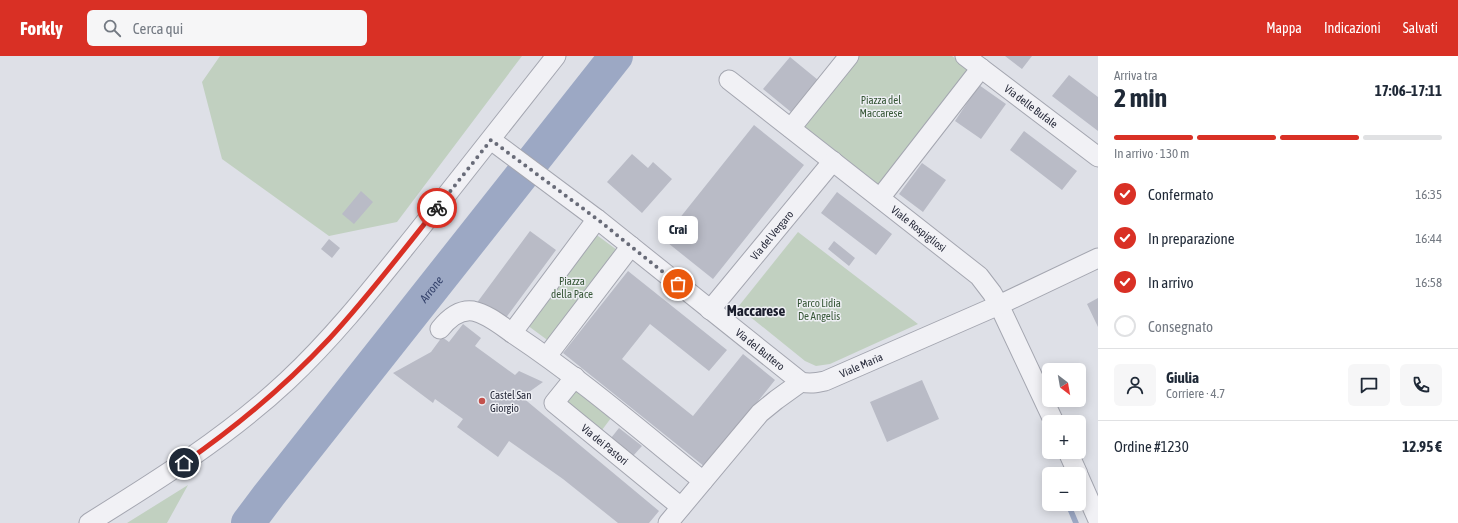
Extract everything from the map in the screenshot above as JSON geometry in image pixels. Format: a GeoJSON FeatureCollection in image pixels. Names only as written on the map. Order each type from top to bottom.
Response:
{"type":"FeatureCollection","features":[{"type":"Feature","properties":{"kind":"street"},"geometry":{"type":"LineString","coordinates":[[89,523],[171,472],[201,451],[245,417],[287,381],[329,339],[355,309],[491,140],[556,56]]}},
{"type":"Feature","properties":{"kind":"street"},"geometry":{"type":"LineString","coordinates":[[791,128],[849,56]]}},
{"type":"Feature","properties":{"kind":"street","name":"Via delle Bufale"},"geometry":{"type":"LineString","coordinates":[[965,56],[1098,157]]}},
{"type":"Feature","properties":{"kind":"street"},"geometry":{"type":"LineString","coordinates":[[880,198],[981,68]]}},
{"type":"Feature","properties":{"kind":"street","name":"Viale Rospigliosi"},"geometry":{"type":"LineString","coordinates":[[729,80],[974,271],[988,287],[999,305],[1051,415]]}},
{"type":"Feature","properties":{"kind":"street","name":"Via del Buttero"},"geometry":{"type":"LineString","coordinates":[[491,140],[597,219],[801,382]]}},
{"type":"Feature","properties":{"kind":"street","name":"Via del Vergaro"},"geometry":{"type":"LineString","coordinates":[[710,310],[833,161]]}},
{"type":"Feature","properties":{"kind":"street"},"geometry":{"type":"LineString","coordinates":[[512,333],[597,219]]}},
{"type":"Feature","properties":{"kind":"street"},"geometry":{"type":"LineString","coordinates":[[547,356],[631,246]]}},
{"type":"Feature","properties":{"kind":"street","name":"Viale Maria"},"geometry":{"type":"LineString","coordinates":[[801,382],[812,384],[825,381],[999,305],[1098,258]]}},
{"type":"Feature","properties":{"kind":"street"},"geometry":{"type":"LineString","coordinates":[[440,329],[453,316],[460,312],[472,311],[490,319],[547,356],[703,481]]}},
{"type":"Feature","properties":{"kind":"street","name":"Via dei Pastori"},"geometry":{"type":"LineString","coordinates":[[574,377],[554,403],[681,507]]}},
{"type":"Feature","properties":{"kind":"street"},"geometry":{"type":"LineString","coordinates":[[668,523],[760,413],[801,382]]}},
{"type":"Feature","properties":{"kind":"street"},"geometry":{"type":"LineString","coordinates":[[1086,493],[1098,520]]}},
{"type":"Feature","properties":{"kind":"green space"},"geometry":{"type":"Polygon","coordinates":[[[220,56],[522,56],[397,222],[329,236],[222,159],[202,82],[220,56]]]}},
{"type":"Feature","properties":{"kind":"green space","name":"Piazza del Maccarese"},"geometry":{"type":"Polygon","coordinates":[[[859,56],[952,56],[970,70],[879,185],[804,126],[859,56]]]}},
{"type":"Feature","properties":{"kind":"green space","name":"Parco Lidia De Angelis"},"geometry":{"type":"Polygon","coordinates":[[[798,232],[918,324],[830,364],[816,366],[805,361],[738,307],[798,232]]]}},
{"type":"Feature","properties":{"kind":"green space","name":"Piazza della Pace"},"geometry":{"type":"Polygon","coordinates":[[[594,233],[617,250],[550,342],[527,325],[594,233]]]}},
{"type":"Feature","properties":{"kind":"green space"},"geometry":{"type":"Polygon","coordinates":[[[575,390],[611,418],[602,430],[566,402],[575,390]]]}},
{"type":"Feature","properties":{"kind":"green space"},"geometry":{"type":"Polygon","coordinates":[[[188,485],[167,523],[127,523],[188,485]]]}},
{"type":"Feature","properties":{"kind":"building"},"geometry":{"type":"Polygon","coordinates":[[[1005,56],[1032,56],[1022,69],[1005,56]]]}},
{"type":"Feature","properties":{"kind":"building"},"geometry":{"type":"Polygon","coordinates":[[[790,57],[818,80],[791,112],[763,89],[790,57]]]}},
{"type":"Feature","properties":{"kind":"building"},"geometry":{"type":"Polygon","coordinates":[[[1069,75],[1098,97],[1098,131],[1052,96],[1069,75]]]}},
{"type":"Feature","properties":{"kind":"building"},"geometry":{"type":"Polygon","coordinates":[[[979,85],[1006,104],[981,139],[955,121],[979,85]]]}},
{"type":"Feature","properties":{"kind":"building"},"geometry":{"type":"Polygon","coordinates":[[[754,125],[804,165],[713,279],[663,239],[754,125]]]}},
{"type":"Feature","properties":{"kind":"building"},"geometry":{"type":"Polygon","coordinates":[[[1024,131],[1077,171],[1062,190],[1010,150],[1024,131]]]}},
{"type":"Feature","properties":{"kind":"building"},"geometry":{"type":"Polygon","coordinates":[[[632,154],[648,168],[653,162],[672,179],[642,213],[607,182],[632,154]]]}},
{"type":"Feature","properties":{"kind":"building"},"geometry":{"type":"Polygon","coordinates":[[[922,163],[946,180],[923,212],[899,194],[922,163]]]}},
{"type":"Feature","properties":{"kind":"building"},"geometry":{"type":"Polygon","coordinates":[[[361,191],[373,202],[354,224],[342,214],[361,191]]]}},
{"type":"Feature","properties":{"kind":"building"},"geometry":{"type":"Polygon","coordinates":[[[837,192],[892,234],[876,255],[821,213],[837,192]]]}},
{"type":"Feature","properties":{"kind":"building"},"geometry":{"type":"Polygon","coordinates":[[[530,231],[556,250],[502,323],[476,304],[530,231]]]}},
{"type":"Feature","properties":{"kind":"building"},"geometry":{"type":"Polygon","coordinates":[[[329,239],[340,248],[332,258],[321,249],[329,239]]]}},
{"type":"Feature","properties":{"kind":"building"},"geometry":{"type":"Polygon","coordinates":[[[834,241],[855,258],[849,266],[828,249],[834,241]]]}},
{"type":"Feature","properties":{"kind":"building"},"geometry":{"type":"Polygon","coordinates":[[[628,271],[727,350],[709,371],[650,324],[622,359],[693,416],[743,354],[775,380],[705,467],[563,353],[628,271]]]}},
{"type":"Feature","properties":{"kind":"building"},"geometry":{"type":"Polygon","coordinates":[[[1098,298],[1098,327],[1087,304],[1098,298]]]}},
{"type":"Feature","properties":{"kind":"building","name":"Castel San Giorgio"},"geometry":{"type":"Polygon","coordinates":[[[463,324],[481,338],[475,346],[515,375],[519,371],[543,382],[522,397],[659,511],[649,523],[618,523],[563,479],[509,441],[498,457],[457,427],[463,419],[435,399],[433,403],[393,373],[431,352],[442,337],[449,342],[463,324]]]}},
{"type":"Feature","properties":{"kind":"building"},"geometry":{"type":"Polygon","coordinates":[[[922,380],[939,419],[887,442],[870,402],[922,380]]]}},
{"type":"Feature","properties":{"kind":"building"},"geometry":{"type":"Polygon","coordinates":[[[619,428],[642,446],[633,456],[611,438],[619,428]]]}},
{"type":"Feature","properties":{"kind":"waterway","name":"Arrone"},"geometry":{"type":"LineString","coordinates":[[248,523],[616,56]]}},
{"type":"Feature","properties":{"kind":"waterway"},"geometry":{"type":"LineString","coordinates":[[1071,511],[1076,523]]}},
{"type":"Feature","properties":{"kind":"way so far"},"geometry":{"type":"LineString","coordinates":[[437,208],[491,140],[597,219],[678,284]]}},
{"type":"Feature","properties":{"kind":"place","name":"Crai"},"geometry":{"type":"Point","coordinates":[678,284]}},
{"type":"Feature","properties":{"kind":"place","name":"Castel San Giorgio"},"geometry":{"type":"Point","coordinates":[482,401]}},
{"type":"Feature","properties":{"kind":"district","name":"Maccarese"},"geometry":{"type":"Point","coordinates":[756,310]}},
{"type":"Feature","properties":{"kind":"route"},"geometry":{"type":"LineString","coordinates":[[184,463],[212,443],[273,394],[329,339],[437,208]]}}]}
